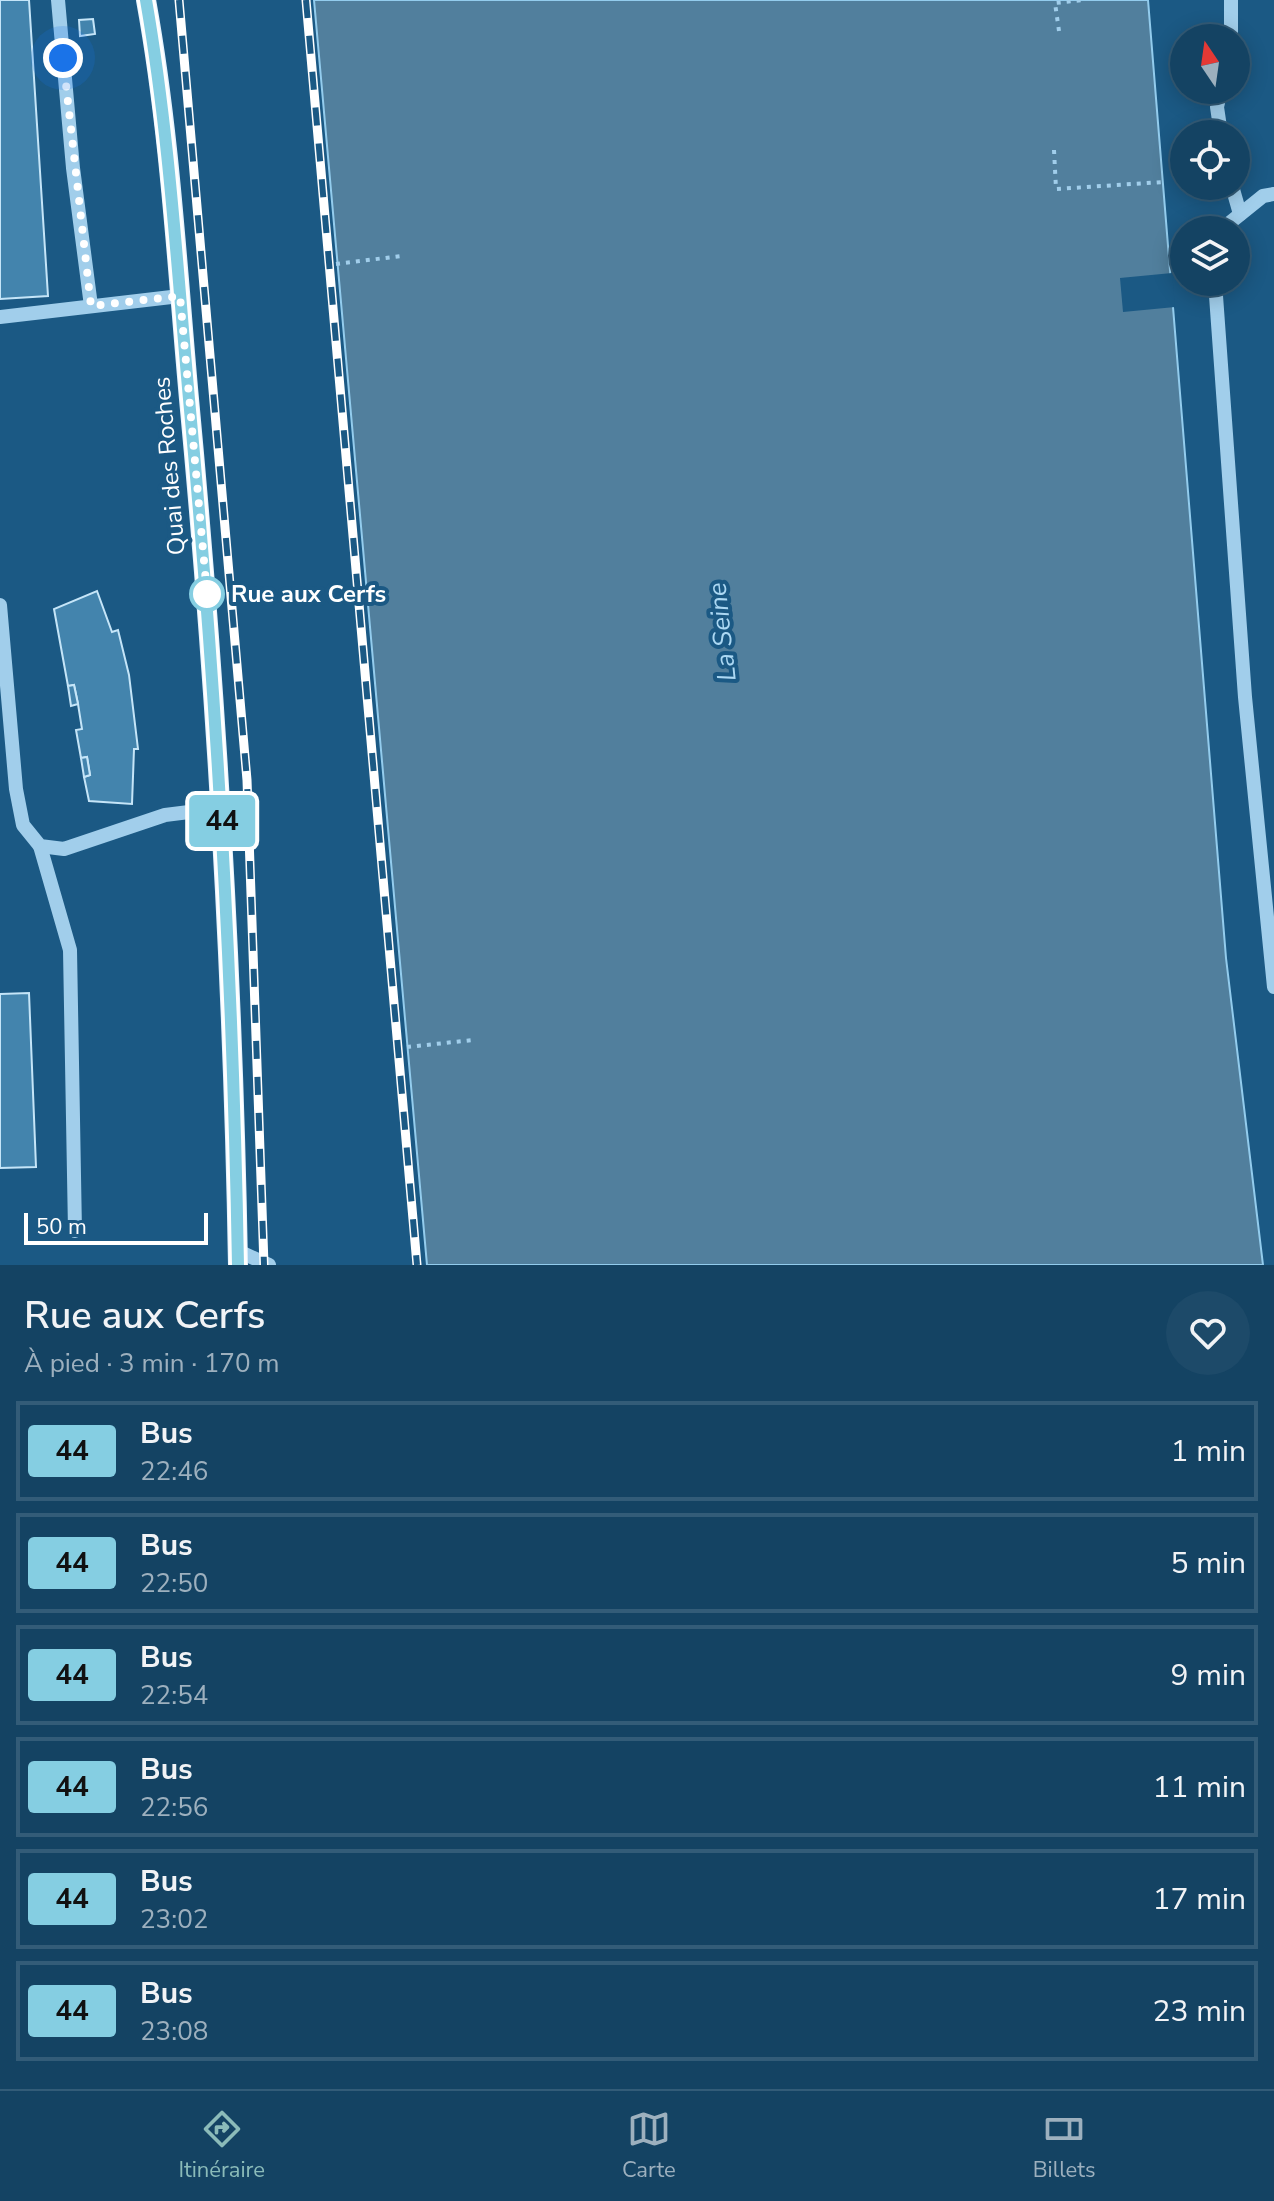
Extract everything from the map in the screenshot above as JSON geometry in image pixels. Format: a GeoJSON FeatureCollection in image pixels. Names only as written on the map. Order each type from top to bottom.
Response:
{"type":"FeatureCollection","features":[{"type":"Feature","properties":{"kind":"main road","name":"Quai des Roches"},"geometry":{"type":"LineString","coordinates":[[146,0],[161,91],[210,624],[221,808],[238,1258]]}},
{"type":"Feature","properties":{"kind":"lane"},"geometry":{"type":"LineString","coordinates":[[58,0],[73,168],[91,306]]}},
{"type":"Feature","properties":{"kind":"lane"},"geometry":{"type":"LineString","coordinates":[[1231,0],[1231,24]]}},
{"type":"Feature","properties":{"kind":"lane"},"geometry":{"type":"LineString","coordinates":[[1236,200],[1240,214],[1263,196],[1274,194]]}},
{"type":"Feature","properties":{"kind":"lane"},"geometry":{"type":"LineString","coordinates":[[0,317],[180,296]]}},
{"type":"Feature","properties":{"kind":"lane"},"geometry":{"type":"LineString","coordinates":[[1216,296],[1245,697],[1274,987]]}},
{"type":"Feature","properties":{"kind":"lane"},"geometry":{"type":"LineString","coordinates":[[0,605],[16,789],[23,825],[40,846],[70,950],[75,1231]]}},
{"type":"Feature","properties":{"kind":"lane"},"geometry":{"type":"LineString","coordinates":[[40,846],[64,849],[165,815],[221,808]]}},
{"type":"Feature","properties":{"kind":"lane"},"geometry":{"type":"LineString","coordinates":[[238,1258],[269,1265]]}},
{"type":"Feature","properties":{"kind":"path"},"geometry":{"type":"LineString","coordinates":[[1059,31],[1055,3],[1083,0]]}},
{"type":"Feature","properties":{"kind":"path"},"geometry":{"type":"LineString","coordinates":[[1054,150],[1056,189],[1163,182]]}},
{"type":"Feature","properties":{"kind":"path"},"geometry":{"type":"LineString","coordinates":[[336,264],[401,256]]}},
{"type":"Feature","properties":{"kind":"path"},"geometry":{"type":"LineString","coordinates":[[407,1047],[473,1040]]}},
{"type":"Feature","properties":{"kind":"water","name":"La Seine"},"geometry":{"type":"Polygon","coordinates":[[[314,0],[1148,0],[1226,958],[1263,1265],[427,1265],[314,0]]]}},
{"type":"Feature","properties":{"kind":"pier"},"geometry":{"type":"Polygon","coordinates":[[[1170,273],[1170,296],[1174,296],[1175,307],[1123,312],[1120,278],[1170,273]]]}},
{"type":"Feature","properties":{"kind":"building"},"geometry":{"type":"Polygon","coordinates":[[[0,0],[29,0],[48,296],[0,299],[0,0]]]}},
{"type":"Feature","properties":{"kind":"building"},"geometry":{"type":"Polygon","coordinates":[[[93,19],[95,34],[80,36],[79,20],[93,19]]]}},
{"type":"Feature","properties":{"kind":"building"},"geometry":{"type":"Polygon","coordinates":[[[97,591],[112,632],[118,630],[129,675],[138,749],[134,749],[132,804],[89,801],[84,777],[90,775],[87,757],[81,758],[76,730],[82,729],[78,704],[74,685],[68,686],[54,609],[97,591]]]}},
{"type":"Feature","properties":{"kind":"building"},"geometry":{"type":"Polygon","coordinates":[[[74,685],[78,704],[71,706],[68,686],[74,685]]]}},
{"type":"Feature","properties":{"kind":"building"},"geometry":{"type":"Polygon","coordinates":[[[87,757],[90,775],[84,777],[81,758],[87,757]]]}},
{"type":"Feature","properties":{"kind":"building"},"geometry":{"type":"Polygon","coordinates":[[[29,993],[36,1167],[0,1168],[0,994],[29,993]]]}},
{"type":"Feature","properties":{"kind":"railway"},"geometry":{"type":"LineString","coordinates":[[179,0],[247,780],[264,1265]]}},
{"type":"Feature","properties":{"kind":"railway"},"geometry":{"type":"LineString","coordinates":[[306,0],[417,1265]]}},
{"type":"Feature","properties":{"kind":"bus line","name":"44"},"geometry":{"type":"LineString","coordinates":[[146,0],[161,91],[210,624],[227,920],[238,1265]]}},
{"type":"Feature","properties":{"kind":"place","name":"Rue aux Cerfs"},"geometry":{"type":"Point","coordinates":[207,594]}},
{"type":"Feature","properties":{"kind":"route"},"geometry":{"type":"LineString","coordinates":[[63,58],[73,168],[91,306],[180,296],[207,594]]}}]}
